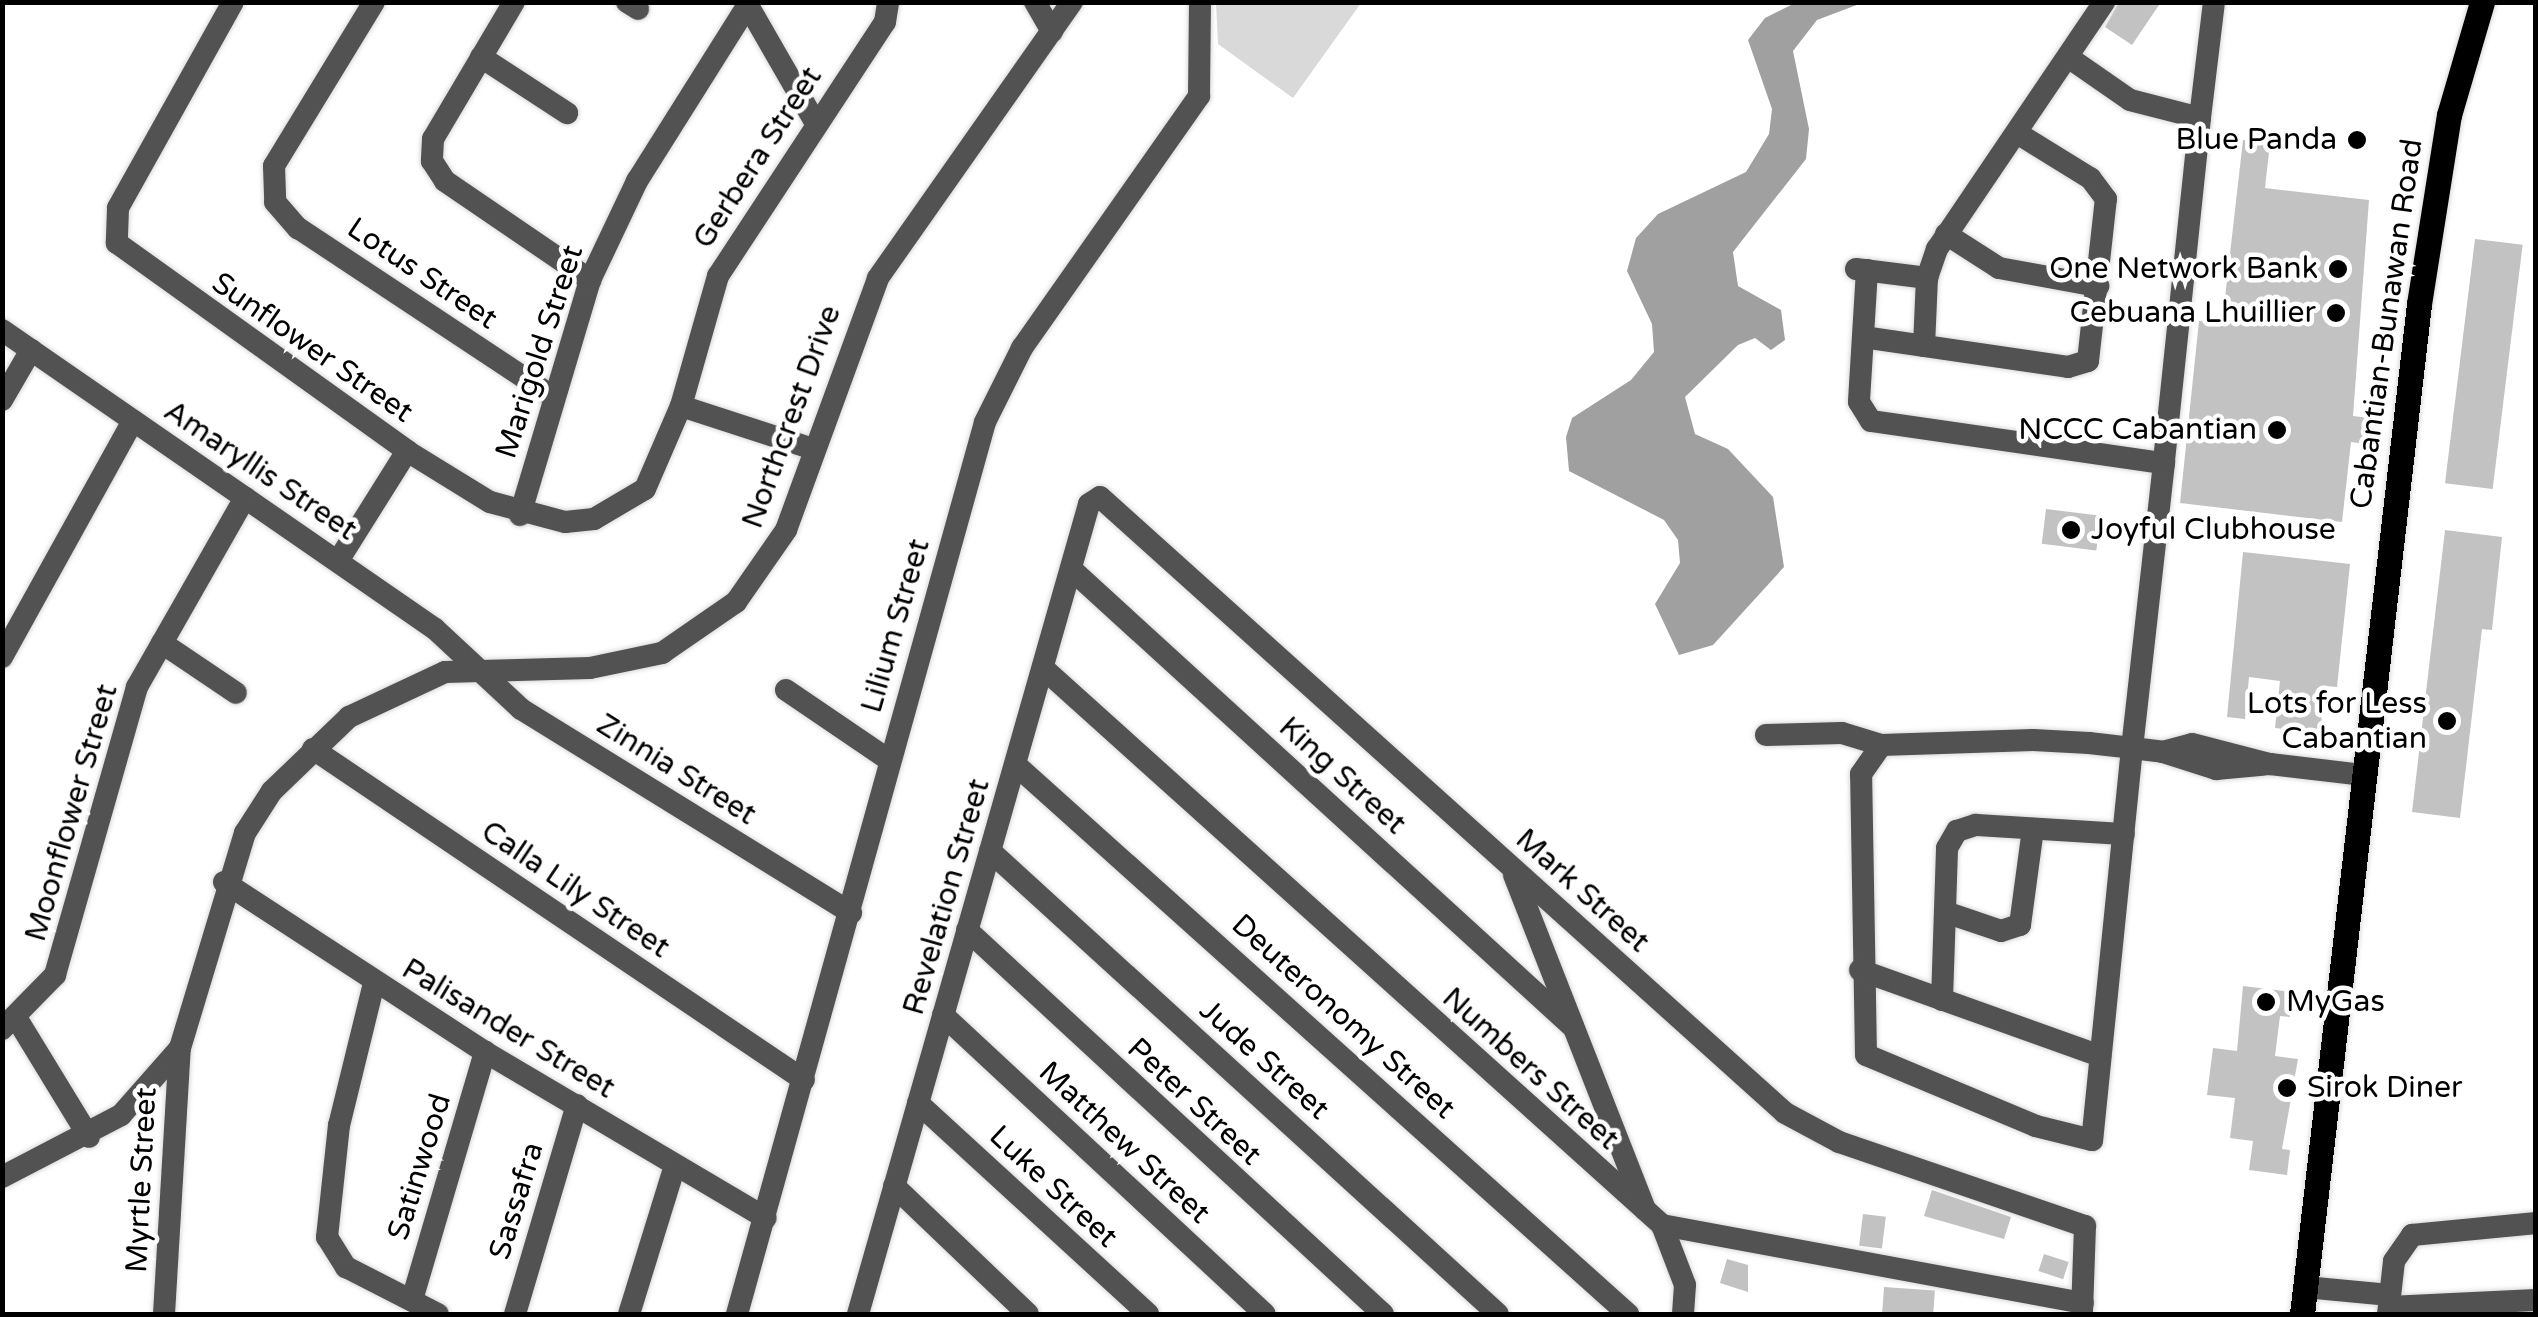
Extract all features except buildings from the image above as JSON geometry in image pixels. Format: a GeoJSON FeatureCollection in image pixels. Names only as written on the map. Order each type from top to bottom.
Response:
{"type":"FeatureCollection","features":[{"type":"Feature","properties":{"kind":"main road","name":"Cabantian-Bunawan Road"},"geometry":{"type":"LineString","coordinates":[[2302,1314],[2419,304],[2449,115],[2482,2]]}},
{"type":"Feature","properties":{"kind":"street","name":"Sunflower Street"},"geometry":{"type":"LineString","coordinates":[[233,2],[118,208],[113,233],[128,256],[406,450],[520,515],[565,522],[624,506],[646,489],[681,406]]}},
{"type":"Feature","properties":{"kind":"street","name":"Lotus Street"},"geometry":{"type":"LineString","coordinates":[[374,2],[274,166],[272,192],[298,228],[552,396]]}},
{"type":"Feature","properties":{"kind":"street"},"geometry":{"type":"LineString","coordinates":[[514,2],[433,139],[432,161],[444,181],[590,280]]}},
{"type":"Feature","properties":{"kind":"street"},"geometry":{"type":"LineString","coordinates":[[1035,2],[1052,31]]}},
{"type":"Feature","properties":{"kind":"street","name":"Northcrest Drive"},"geometry":{"type":"LineString","coordinates":[[2,1177],[89,1137],[120,1115],[180,1048],[224,882],[272,791],[312,749],[398,688],[479,666],[622,664],[696,634],[765,567],[878,278],[1072,2]]}},
{"type":"Feature","properties":{"kind":"street","name":"Lilium Street"},"geometry":{"type":"LineString","coordinates":[[737,1314],[985,422],[1022,348],[1199,96],[1200,2]]}},
{"type":"Feature","properties":{"kind":"street"},"geometry":{"type":"LineString","coordinates":[[1924,346],[1927,278],[1946,234],[2104,2]]}},
{"type":"Feature","properties":{"kind":"street"},"geometry":{"type":"LineString","coordinates":[[1881,744],[1861,774],[1860,1037],[1871,1061],[2059,1134],[2092,1140],[2214,2]]}},
{"type":"Feature","properties":{"kind":"street"},"geometry":{"type":"LineString","coordinates":[[747,4],[815,122]]}},
{"type":"Feature","properties":{"kind":"street","name":"Marigold Street"},"geometry":{"type":"LineString","coordinates":[[520,515],[552,396],[590,280],[637,181],[747,4]]}},
{"type":"Feature","properties":{"kind":"street","name":"Gerbera Street"},"geometry":{"type":"LineString","coordinates":[[681,406],[718,276],[888,6]]}},
{"type":"Feature","properties":{"kind":"street"},"geometry":{"type":"LineString","coordinates":[[482,57],[567,114]]}},
{"type":"Feature","properties":{"kind":"street"},"geometry":{"type":"LineString","coordinates":[[2068,58],[2130,100],[2200,118]]}},
{"type":"Feature","properties":{"kind":"street"},"geometry":{"type":"LineString","coordinates":[[1863,337],[2083,366],[2108,210],[2101,189],[2017,133]]}},
{"type":"Feature","properties":{"kind":"street"},"geometry":{"type":"LineString","coordinates":[[1946,234],[1999,268],[2098,286]]}},
{"type":"Feature","properties":{"kind":"street"},"geometry":{"type":"LineString","coordinates":[[1927,278],[1860,269],[1860,402],[1871,421],[2164,463]]}},
{"type":"Feature","properties":{"kind":"street","name":"Amaryllis Street"},"geometry":{"type":"LineString","coordinates":[[2,330],[338,561],[479,666]]}},
{"type":"Feature","properties":{"kind":"street"},"geometry":{"type":"LineString","coordinates":[[2,400],[31,350]]}},
{"type":"Feature","properties":{"kind":"street"},"geometry":{"type":"LineString","coordinates":[[681,406],[813,449]]}},
{"type":"Feature","properties":{"kind":"street"},"geometry":{"type":"LineString","coordinates":[[2,657],[134,421]]}},
{"type":"Feature","properties":{"kind":"street"},"geometry":{"type":"LineString","coordinates":[[338,561],[406,450]]}},
{"type":"Feature","properties":{"kind":"street","name":"Moonflower Street"},"geometry":{"type":"LineString","coordinates":[[10,1024],[61,960],[119,734],[162,642],[245,498]]}},
{"type":"Feature","properties":{"kind":"street","name":"Revelation Street"},"geometry":{"type":"LineString","coordinates":[[858,1314],[1042,668],[1096,498]]}},
{"type":"Feature","properties":{"kind":"street","name":"Mark Street"},"geometry":{"type":"LineString","coordinates":[[1096,498],[1129,515],[1511,868],[1785,1113],[1840,1142],[2088,1230],[2082,1309]]}},
{"type":"Feature","properties":{"kind":"street","name":"King Street"},"geometry":{"type":"LineString","coordinates":[[1071,569],[1574,1027]]}},
{"type":"Feature","properties":{"kind":"street"},"geometry":{"type":"LineString","coordinates":[[162,642],[236,693]]}},
{"type":"Feature","properties":{"kind":"street","name":"Zinnia Street"},"geometry":{"type":"LineString","coordinates":[[479,666],[521,709],[850,913]]}},
{"type":"Feature","properties":{"kind":"street","name":"Numbers Street"},"geometry":{"type":"LineString","coordinates":[[1042,668],[1655,1220]]}},
{"type":"Feature","properties":{"kind":"street"},"geometry":{"type":"LineString","coordinates":[[786,690],[889,760]]}},
{"type":"Feature","properties":{"kind":"street"},"geometry":{"type":"LineString","coordinates":[[1766,736],[1842,733],[1881,744],[1906,738],[2164,752],[2192,744],[2270,764],[2364,776]]}},
{"type":"Feature","properties":{"kind":"street","name":"Calla Lily Street"},"geometry":{"type":"LineString","coordinates":[[312,749],[804,1080]]}},
{"type":"Feature","properties":{"kind":"street","name":"Deuteronomy Street"},"geometry":{"type":"LineString","coordinates":[[1016,766],[1628,1314]]}},
{"type":"Feature","properties":{"kind":"street"},"geometry":{"type":"LineString","coordinates":[[1942,1000],[1947,848],[1957,831],[2033,828],[2124,834]]}},
{"type":"Feature","properties":{"kind":"street"},"geometry":{"type":"LineString","coordinates":[[1945,912],[2001,931],[2020,925],[2033,828]]}},
{"type":"Feature","properties":{"kind":"street","name":"Jude Street"},"geometry":{"type":"LineString","coordinates":[[990,850],[1498,1314]]}},
{"type":"Feature","properties":{"kind":"street"},"geometry":{"type":"LineString","coordinates":[[1511,868],[1574,1027],[1685,1285],[1682,1314]]}},
{"type":"Feature","properties":{"kind":"street","name":"Palisander Street"},"geometry":{"type":"LineString","coordinates":[[224,882],[485,1052],[674,1168],[766,1218]]}},
{"type":"Feature","properties":{"kind":"street","name":"Peter Street"},"geometry":{"type":"LineString","coordinates":[[967,930],[1383,1314]]}},
{"type":"Feature","properties":{"kind":"street"},"geometry":{"type":"LineString","coordinates":[[1860,970],[2100,1056]]}},
{"type":"Feature","properties":{"kind":"street"},"geometry":{"type":"LineString","coordinates":[[374,983],[339,1125],[327,1238],[346,1266],[438,1314]]}},
{"type":"Feature","properties":{"kind":"street","name":"Matthew Street"},"geometry":{"type":"LineString","coordinates":[[942,1015],[1265,1314]]}},
{"type":"Feature","properties":{"kind":"street"},"geometry":{"type":"LineString","coordinates":[[10,1024],[89,1137]]}},
{"type":"Feature","properties":{"kind":"street","name":"Myrtle Street"},"geometry":{"type":"LineString","coordinates":[[164,1314],[180,1048]]}},
{"type":"Feature","properties":{"kind":"street","name":"Satinwood"},"geometry":{"type":"LineString","coordinates":[[412,1300],[485,1052]]}},
{"type":"Feature","properties":{"kind":"street","name":"Luke Street"},"geometry":{"type":"LineString","coordinates":[[918,1103],[1148,1314]]}},
{"type":"Feature","properties":{"kind":"street","name":"Sassafra"},"geometry":{"type":"LineString","coordinates":[[515,1314],[577,1106]]}},
{"type":"Feature","properties":{"kind":"street"},"geometry":{"type":"LineString","coordinates":[[629,1314],[674,1168]]}},
{"type":"Feature","properties":{"kind":"street"},"geometry":{"type":"LineString","coordinates":[[894,1186],[1028,1314]]}},
{"type":"Feature","properties":{"kind":"street"},"geometry":{"type":"LineString","coordinates":[[1655,1220],[2082,1309]]}},
{"type":"Feature","properties":{"kind":"street"},"geometry":{"type":"LineString","coordinates":[[2389,1306],[2397,1250],[2420,1230],[2536,1223]]}},
{"type":"Feature","properties":{"kind":"street"},"geometry":{"type":"LineString","coordinates":[[2305,1287],[2389,1306],[2536,1300]]}},
{"type":"Feature","properties":{"kind":"shaded area"},"geometry":{"type":"Polygon","coordinates":[[[1216,2],[1361,3],[1293,98],[1218,44],[1216,2]]]}},
{"type":"Feature","properties":{"kind":"shaded area"},"geometry":{"type":"Polygon","coordinates":[[[1795,3],[1862,3],[1817,20],[1793,51],[1809,129],[1806,159],[1733,252],[1738,286],[1781,310],[1785,340],[1771,350],[1755,338],[1738,345],[1685,397],[1695,434],[1728,449],[1773,497],[1784,567],[1713,645],[1679,655],[1655,604],[1680,563],[1678,540],[1664,520],[1569,471],[1566,437],[1572,418],[1631,380],[1654,352],[1652,324],[1627,271],[1636,238],[1658,214],[1746,172],[1769,134],[1772,109],[1748,40],[1765,18],[1795,3]]]}},
{"type":"Feature","properties":{"kind":"place","name":"Blue Panda"},"geometry":{"type":"Point","coordinates":[2357,140]}},
{"type":"Feature","properties":{"kind":"place","name":"One Network Bank"},"geometry":{"type":"Point","coordinates":[2338,269]}},
{"type":"Feature","properties":{"kind":"place","name":"Cebuana Lhuillier"},"geometry":{"type":"Point","coordinates":[2336,313]}},
{"type":"Feature","properties":{"kind":"place","name":"NCCC Cabantian"},"geometry":{"type":"Point","coordinates":[2277,430]}},
{"type":"Feature","properties":{"kind":"place","name":"Joyful Clubhouse"},"geometry":{"type":"Point","coordinates":[2071,530]}},
{"type":"Feature","properties":{"kind":"place","name":"Lots for Less Cabantian"},"geometry":{"type":"Point","coordinates":[2447,721]}},
{"type":"Feature","properties":{"kind":"place","name":"MyGas"},"geometry":{"type":"Point","coordinates":[2266,1002]}},
{"type":"Feature","properties":{"kind":"place","name":"Sirok Diner"},"geometry":{"type":"Point","coordinates":[2287,1088]}}]}
